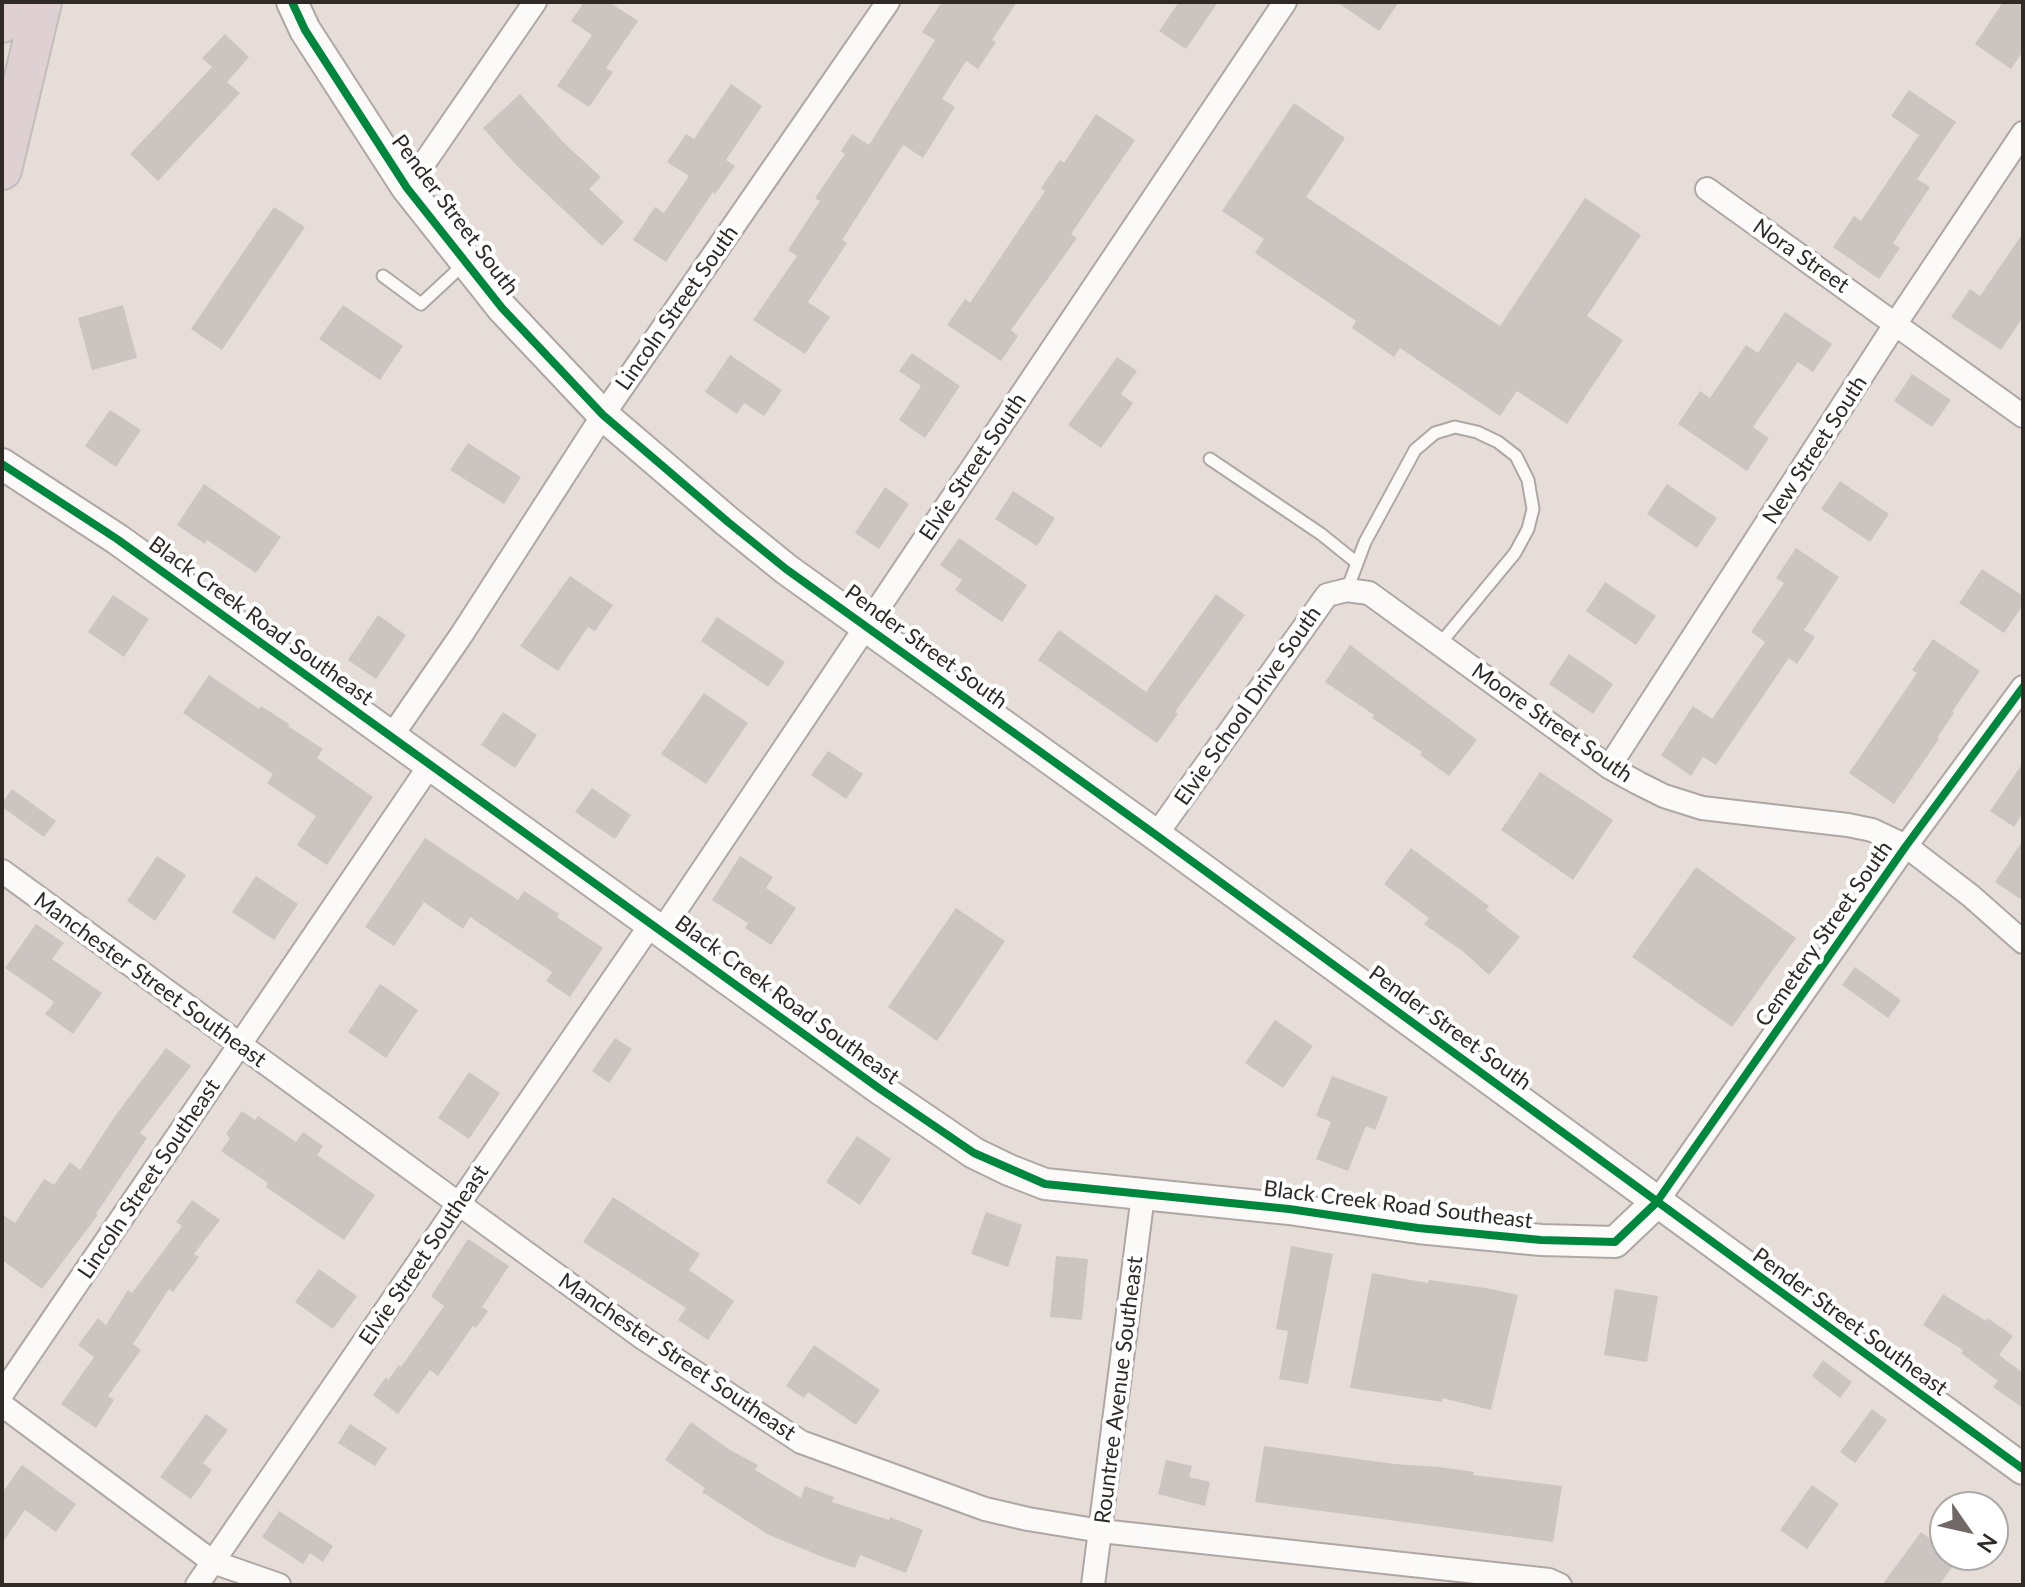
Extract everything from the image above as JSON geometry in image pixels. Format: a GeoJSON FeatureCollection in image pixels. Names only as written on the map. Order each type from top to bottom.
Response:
{"type":"FeatureCollection","features":[{"type":"Feature","properties":{"kind":"highway"},"geometry":{"type":"LineString","coordinates":[[2,23],[4,2]]}},
{"type":"Feature","properties":{"kind":"highway"},"geometry":{"type":"LineString","coordinates":[[2,170],[42,2]]}},
{"type":"Feature","properties":{"kind":"street","name":"Pender Street South"},"geometry":{"type":"LineString","coordinates":[[292,2],[305,30],[407,188],[502,308],[603,415],[786,569],[1156,835],[1656,1203]]}},
{"type":"Feature","properties":{"kind":"street"},"geometry":{"type":"LineString","coordinates":[[407,188],[535,2]]}},
{"type":"Feature","properties":{"kind":"street","name":"Lincoln Street South"},"geometry":{"type":"LineString","coordinates":[[391,737],[462,634],[603,415],[888,2]]}},
{"type":"Feature","properties":{"kind":"street","name":"Elvie Street South"},"geometry":{"type":"LineString","coordinates":[[656,928],[866,626],[1285,2]]}},
{"type":"Feature","properties":{"kind":"street","name":"New Street South"},"geometry":{"type":"LineString","coordinates":[[1609,767],[1896,323],[2023,133]]}},
{"type":"Feature","properties":{"kind":"street","name":"Nora Street"},"geometry":{"type":"LineString","coordinates":[[1707,189],[2023,416]]}},
{"type":"Feature","properties":{"kind":"street","name":"Black Creek Road Southeast"},"geometry":{"type":"LineString","coordinates":[[2,464],[117,539],[974,1153],[1045,1184],[1289,1209],[1418,1228],[1541,1240],[1615,1242],[1656,1203]]}},
{"type":"Feature","properties":{"kind":"street","name":"Moore Street South"},"geometry":{"type":"LineString","coordinates":[[1347,590],[1369,593],[1609,767],[1664,796],[1702,808],[1872,830],[1906,846],[1971,896],[2023,942]]}},
{"type":"Feature","properties":{"kind":"street","name":"Elvie School Drive South"},"geometry":{"type":"LineString","coordinates":[[1156,835],[1327,595],[1347,590]]}},
{"type":"Feature","properties":{"kind":"street","name":"Cemetery Street South"},"geometry":{"type":"LineString","coordinates":[[1656,1203],[1906,846],[2023,687]]}},
{"type":"Feature","properties":{"kind":"street","name":"Lincoln Street Southeast"},"geometry":{"type":"LineString","coordinates":[[2,1394],[430,765]]}},
{"type":"Feature","properties":{"kind":"street","name":"Manchester Street Southeast"},"geometry":{"type":"LineString","coordinates":[[2,871],[643,1338],[801,1442],[985,1509],[1101,1531],[1549,1580],[1560,1585]]}},
{"type":"Feature","properties":{"kind":"street","name":"Elvie Street Southeast"},"geometry":{"type":"LineString","coordinates":[[197,1585],[459,1205],[656,928]]}},
{"type":"Feature","properties":{"kind":"street","name":"Rountree Avenue Southeast"},"geometry":{"type":"LineString","coordinates":[[1093,1585],[1143,1195]]}},
{"type":"Feature","properties":{"kind":"street","name":"Pender Street Southeast"},"geometry":{"type":"LineString","coordinates":[[1656,1203],[2023,1469]]}},
{"type":"Feature","properties":{"kind":"street"},"geometry":{"type":"LineString","coordinates":[[2,1405],[213,1562],[279,1585]]}},
{"type":"Feature","properties":{"kind":"lane"},"geometry":{"type":"LineString","coordinates":[[383,276],[421,304],[466,262]]}},
{"type":"Feature","properties":{"kind":"lane"},"geometry":{"type":"LineString","coordinates":[[1347,590],[1383,508],[1415,450],[1435,433],[1455,427],[1477,432],[1498,442],[1516,456],[1528,480],[1533,509],[1528,529],[1515,553],[1439,645]]}},
{"type":"Feature","properties":{"kind":"lane"},"geometry":{"type":"LineString","coordinates":[[1210,459],[1321,534],[1357,563]]}},
{"type":"Feature","properties":{"kind":"building"},"geometry":{"type":"Polygon","coordinates":[[[584,2],[609,2],[638,21],[606,68],[613,72],[589,107],[557,86],[592,35],[571,21],[584,2]]]}},
{"type":"Feature","properties":{"kind":"building"},"geometry":{"type":"Polygon","coordinates":[[[942,2],[1017,2],[992,40],[996,42],[978,69],[966,61],[942,99],[955,107],[923,158],[903,145],[842,240],[847,243],[808,302],[830,317],[805,354],[753,320],[797,256],[788,250],[820,201],[815,198],[845,154],[841,151],[852,134],[869,145],[935,40],[922,32],[942,2]]]}},
{"type":"Feature","properties":{"kind":"building"},"geometry":{"type":"Polygon","coordinates":[[[1179,2],[1218,2],[1186,49],[1159,31],[1179,2]]]}},
{"type":"Feature","properties":{"kind":"building"},"geometry":{"type":"Polygon","coordinates":[[[1337,2],[1399,2],[1379,31],[1337,2]]]}},
{"type":"Feature","properties":{"kind":"building"},"geometry":{"type":"Polygon","coordinates":[[[2003,2],[2023,2],[2023,51],[2011,69],[1975,44],[2003,2]]]}},
{"type":"Feature","properties":{"kind":"building"},"geometry":{"type":"Polygon","coordinates":[[[225,34],[249,57],[227,82],[240,93],[158,181],[130,154],[212,67],[202,58],[225,34]]]}},
{"type":"Feature","properties":{"kind":"building"},"geometry":{"type":"Polygon","coordinates":[[[731,84],[762,106],[726,160],[735,166],[715,194],[713,192],[666,262],[633,240],[655,207],[664,213],[689,176],[667,162],[686,134],[694,139],[731,84]]]}},
{"type":"Feature","properties":{"kind":"building"},"geometry":{"type":"Polygon","coordinates":[[[1909,90],[1956,122],[1917,179],[1930,187],[1893,243],[1900,248],[1879,279],[1833,247],[1854,216],[1861,221],[1919,135],[1891,116],[1909,90]]]}},
{"type":"Feature","properties":{"kind":"building"},"geometry":{"type":"Polygon","coordinates":[[[520,94],[563,142],[601,177],[589,189],[624,222],[602,246],[517,166],[483,128],[520,94]]]}},
{"type":"Feature","properties":{"kind":"building"},"geometry":{"type":"Polygon","coordinates":[[[1294,103],[1345,138],[1306,197],[1500,326],[1585,198],[1641,235],[1587,316],[1623,340],[1567,424],[1517,391],[1500,416],[1400,348],[1394,357],[1352,328],[1356,321],[1255,253],[1264,239],[1222,211],[1294,103]]]}},
{"type":"Feature","properties":{"kind":"building"},"geometry":{"type":"Polygon","coordinates":[[[1096,114],[1135,140],[1071,234],[1077,238],[1011,330],[1018,336],[1001,361],[947,325],[965,299],[970,303],[1045,191],[1041,188],[1060,160],[1064,163],[1096,114]]]}},
{"type":"Feature","properties":{"kind":"building"},"geometry":{"type":"Polygon","coordinates":[[[274,207],[305,227],[222,350],[191,329],[274,207]]]}},
{"type":"Feature","properties":{"kind":"building"},"geometry":{"type":"Polygon","coordinates":[[[2023,233],[2023,317],[2001,350],[1951,317],[1970,289],[1980,296],[2023,233]]]}},
{"type":"Feature","properties":{"kind":"building"},"geometry":{"type":"Polygon","coordinates":[[[123,305],[137,358],[92,370],[78,318],[123,305]]]}},
{"type":"Feature","properties":{"kind":"building"},"geometry":{"type":"Polygon","coordinates":[[[343,305],[403,346],[380,380],[319,339],[343,305]]]}},
{"type":"Feature","properties":{"kind":"building"},"geometry":{"type":"Polygon","coordinates":[[[1785,312],[1832,344],[1813,372],[1798,362],[1753,427],[1769,438],[1747,471],[1678,424],[1700,391],[1710,398],[1746,345],[1758,353],[1785,312]]]}},
{"type":"Feature","properties":{"kind":"building"},"geometry":{"type":"Polygon","coordinates":[[[912,353],[960,386],[925,438],[899,420],[921,386],[899,371],[912,353]]]}},
{"type":"Feature","properties":{"kind":"building"},"geometry":{"type":"Polygon","coordinates":[[[730,355],[782,390],[764,416],[744,403],[737,414],[705,392],[730,355]]]}},
{"type":"Feature","properties":{"kind":"building"},"geometry":{"type":"Polygon","coordinates":[[[1117,357],[1137,371],[1121,394],[1133,403],[1101,448],[1068,425],[1117,357]]]}},
{"type":"Feature","properties":{"kind":"building"},"geometry":{"type":"Polygon","coordinates":[[[1912,374],[1951,400],[1932,427],[1894,401],[1912,374]]]}},
{"type":"Feature","properties":{"kind":"building"},"geometry":{"type":"Polygon","coordinates":[[[110,410],[141,430],[116,467],[85,446],[110,410]]]}},
{"type":"Feature","properties":{"kind":"building"},"geometry":{"type":"Polygon","coordinates":[[[468,443],[521,477],[504,504],[450,470],[468,443]]]}},
{"type":"Feature","properties":{"kind":"building"},"geometry":{"type":"Polygon","coordinates":[[[1840,481],[1889,514],[1870,542],[1821,509],[1840,481]]]}},
{"type":"Feature","properties":{"kind":"building"},"geometry":{"type":"Polygon","coordinates":[[[204,484],[281,537],[256,573],[207,540],[205,544],[177,525],[204,484]]]}},
{"type":"Feature","properties":{"kind":"building"},"geometry":{"type":"Polygon","coordinates":[[[1667,484],[1717,518],[1697,548],[1647,514],[1667,484]]]}},
{"type":"Feature","properties":{"kind":"building"},"geometry":{"type":"Polygon","coordinates":[[[885,487],[909,504],[879,549],[855,533],[885,487]]]}},
{"type":"Feature","properties":{"kind":"building"},"geometry":{"type":"Polygon","coordinates":[[[1013,491],[1055,518],[1037,546],[995,519],[1013,491]]]}},
{"type":"Feature","properties":{"kind":"building"},"geometry":{"type":"Polygon","coordinates":[[[959,538],[1027,585],[1002,622],[955,590],[962,580],[940,565],[959,538]]]}},
{"type":"Feature","properties":{"kind":"building"},"geometry":{"type":"Polygon","coordinates":[[[1796,548],[1839,577],[1804,630],[1815,637],[1797,664],[1789,658],[1716,765],[1703,757],[1691,776],[1661,755],[1693,706],[1712,719],[1765,642],[1751,632],[1784,583],[1776,578],[1796,548]]]}},
{"type":"Feature","properties":{"kind":"building"},"geometry":{"type":"Polygon","coordinates":[[[1982,569],[2023,596],[2023,605],[2004,633],[1959,603],[1982,569]]]}},
{"type":"Feature","properties":{"kind":"building"},"geometry":{"type":"Polygon","coordinates":[[[570,576],[613,605],[595,631],[588,627],[558,671],[520,646],[570,576]]]}},
{"type":"Feature","properties":{"kind":"building"},"geometry":{"type":"Polygon","coordinates":[[[1605,582],[1656,616],[1636,645],[1586,611],[1605,582]]]}},
{"type":"Feature","properties":{"kind":"building"},"geometry":{"type":"Polygon","coordinates":[[[1216,594],[1245,615],[1175,712],[1178,714],[1157,743],[1038,660],[1059,630],[1146,692],[1216,594]]]}},
{"type":"Feature","properties":{"kind":"building"},"geometry":{"type":"Polygon","coordinates":[[[113,595],[149,619],[124,657],[88,632],[113,595]]]}},
{"type":"Feature","properties":{"kind":"building"},"geometry":{"type":"Polygon","coordinates":[[[378,615],[406,635],[376,679],[348,660],[378,615]]]}},
{"type":"Feature","properties":{"kind":"building"},"geometry":{"type":"Polygon","coordinates":[[[717,617],[785,662],[768,687],[701,641],[717,617]]]}},
{"type":"Feature","properties":{"kind":"building"},"geometry":{"type":"Polygon","coordinates":[[[1933,639],[1980,671],[1952,712],[1939,739],[1894,804],[1849,773],[1917,673],[1912,670],[1933,639]]]}},
{"type":"Feature","properties":{"kind":"building"},"geometry":{"type":"Polygon","coordinates":[[[1350,645],[1477,740],[1449,776],[1420,755],[1422,752],[1372,718],[1374,715],[1325,682],[1350,645]]]}},
{"type":"Feature","properties":{"kind":"building"},"geometry":{"type":"Polygon","coordinates":[[[1569,654],[1613,684],[1593,714],[1549,684],[1569,654]]]}},
{"type":"Feature","properties":{"kind":"building"},"geometry":{"type":"Polygon","coordinates":[[[209,675],[259,709],[261,706],[289,724],[323,749],[317,758],[373,797],[327,865],[297,845],[316,816],[267,783],[273,774],[183,713],[209,675]]]}},
{"type":"Feature","properties":{"kind":"building"},"geometry":{"type":"Polygon","coordinates":[[[704,693],[748,723],[706,784],[661,754],[704,693]]]}},
{"type":"Feature","properties":{"kind":"building"},"geometry":{"type":"Polygon","coordinates":[[[503,712],[537,735],[515,768],[481,745],[503,712]]]}},
{"type":"Feature","properties":{"kind":"building"},"geometry":{"type":"Polygon","coordinates":[[[828,751],[863,774],[846,799],[811,775],[828,751]]]}},
{"type":"Feature","properties":{"kind":"building"},"geometry":{"type":"Polygon","coordinates":[[[2023,763],[2023,813],[2014,827],[1990,811],[2023,763]]]}},
{"type":"Feature","properties":{"kind":"building"},"geometry":{"type":"Polygon","coordinates":[[[1540,772],[1613,820],[1573,880],[1501,830],[1540,772]]]}},
{"type":"Feature","properties":{"kind":"building"},"geometry":{"type":"Polygon","coordinates":[[[592,788],[631,815],[615,839],[575,812],[592,788]]]}},
{"type":"Feature","properties":{"kind":"building"},"geometry":{"type":"Polygon","coordinates":[[[12,789],[56,821],[44,837],[2,807],[12,789]]]}},
{"type":"Feature","properties":{"kind":"building"},"geometry":{"type":"Polygon","coordinates":[[[425,838],[518,900],[524,891],[603,948],[570,997],[546,981],[552,972],[470,917],[463,929],[424,902],[394,946],[365,927],[425,838]]]}},
{"type":"Feature","properties":{"kind":"building"},"geometry":{"type":"Polygon","coordinates":[[[2023,840],[2023,901],[1995,882],[2023,840]]]}},
{"type":"Feature","properties":{"kind":"building"},"geometry":{"type":"Polygon","coordinates":[[[1411,848],[1489,906],[1486,910],[1520,937],[1489,975],[1465,953],[1424,924],[1429,918],[1384,884],[1411,848]]]}},
{"type":"Feature","properties":{"kind":"building"},"geometry":{"type":"Polygon","coordinates":[[[157,856],[186,875],[155,921],[127,901],[157,856]]]}},
{"type":"Feature","properties":{"kind":"building"},"geometry":{"type":"Polygon","coordinates":[[[740,856],[773,877],[766,888],[796,908],[771,945],[745,928],[748,923],[712,900],[740,856]]]}},
{"type":"Feature","properties":{"kind":"building"},"geometry":{"type":"Polygon","coordinates":[[[1696,867],[1796,938],[1732,1027],[1632,957],[1696,867]]]}},
{"type":"Feature","properties":{"kind":"building"},"geometry":{"type":"Polygon","coordinates":[[[256,876],[298,904],[274,940],[232,912],[256,876]]]}},
{"type":"Feature","properties":{"kind":"building"},"geometry":{"type":"Polygon","coordinates":[[[956,908],[1005,941],[937,1041],[888,1007],[956,908]]]}},
{"type":"Feature","properties":{"kind":"building"},"geometry":{"type":"Polygon","coordinates":[[[36,924],[64,943],[52,959],[102,993],[73,1034],[45,1014],[54,1002],[5,968],[36,924]]]}},
{"type":"Feature","properties":{"kind":"building"},"geometry":{"type":"Polygon","coordinates":[[[1855,967],[1901,1000],[1888,1018],[1842,985],[1855,967]]]}},
{"type":"Feature","properties":{"kind":"building"},"geometry":{"type":"Polygon","coordinates":[[[380,984],[418,1010],[386,1058],[348,1032],[380,984]]]}},
{"type":"Feature","properties":{"kind":"building"},"geometry":{"type":"Polygon","coordinates":[[[1275,1020],[1313,1046],[1283,1088],[1245,1063],[1275,1020]]]}},
{"type":"Feature","properties":{"kind":"building"},"geometry":{"type":"Polygon","coordinates":[[[615,1038],[632,1049],[609,1083],[592,1071],[615,1038]]]}},
{"type":"Feature","properties":{"kind":"building"},"geometry":{"type":"Polygon","coordinates":[[[166,1048],[191,1066],[140,1133],[147,1138],[98,1215],[42,1289],[2,1260],[2,1214],[15,1223],[44,1179],[54,1185],[70,1162],[80,1170],[115,1116],[166,1048]]]}},
{"type":"Feature","properties":{"kind":"building"},"geometry":{"type":"Polygon","coordinates":[[[469,1072],[500,1093],[469,1139],[438,1118],[469,1072]]]}},
{"type":"Feature","properties":{"kind":"building"},"geometry":{"type":"Polygon","coordinates":[[[1332,1076],[1388,1097],[1375,1130],[1366,1126],[1348,1171],[1316,1159],[1331,1122],[1316,1116],[1332,1076]]]}},
{"type":"Feature","properties":{"kind":"building"},"geometry":{"type":"Polygon","coordinates":[[[242,1111],[255,1120],[258,1116],[296,1142],[303,1132],[323,1146],[317,1155],[375,1195],[344,1240],[266,1187],[268,1183],[221,1151],[230,1138],[226,1134],[242,1111]]]}},
{"type":"Feature","properties":{"kind":"building"},"geometry":{"type":"Polygon","coordinates":[[[857,1136],[891,1159],[860,1205],[826,1182],[857,1136]]]}},
{"type":"Feature","properties":{"kind":"building"},"geometry":{"type":"Polygon","coordinates":[[[613,1197],[700,1254],[689,1270],[734,1301],[708,1340],[678,1320],[686,1308],[583,1242],[613,1197]]]}},
{"type":"Feature","properties":{"kind":"building"},"geometry":{"type":"Polygon","coordinates":[[[192,1200],[220,1220],[194,1254],[199,1257],[173,1292],[169,1289],[133,1344],[141,1350],[108,1396],[114,1400],[96,1428],[61,1404],[94,1357],[78,1345],[98,1318],[106,1325],[128,1290],[132,1293],[182,1226],[176,1222],[192,1200]]]}},
{"type":"Feature","properties":{"kind":"building"},"geometry":{"type":"Polygon","coordinates":[[[986,1212],[1022,1225],[1008,1267],[971,1254],[986,1212]]]}},
{"type":"Feature","properties":{"kind":"building"},"geometry":{"type":"Polygon","coordinates":[[[468,1239],[509,1266],[482,1307],[488,1311],[476,1328],[473,1326],[438,1376],[430,1370],[398,1414],[373,1395],[386,1377],[388,1380],[399,1365],[401,1367],[444,1306],[431,1296],[468,1239]]]}},
{"type":"Feature","properties":{"kind":"building"},"geometry":{"type":"Polygon","coordinates":[[[1291,1246],[1333,1254],[1308,1384],[1279,1379],[1288,1331],[1276,1329],[1291,1246]]]}},
{"type":"Feature","properties":{"kind":"building"},"geometry":{"type":"Polygon","coordinates":[[[1056,1256],[1088,1259],[1082,1320],[1050,1317],[1056,1256]]]}},
{"type":"Feature","properties":{"kind":"building"},"geometry":{"type":"Polygon","coordinates":[[[319,1269],[357,1296],[333,1329],[295,1302],[319,1269]]]}},
{"type":"Feature","properties":{"kind":"building"},"geometry":{"type":"Polygon","coordinates":[[[1372,1273],[1518,1295],[1491,1410],[1442,1398],[1442,1402],[1350,1388],[1372,1273]]]}},
{"type":"Feature","properties":{"kind":"building"},"geometry":{"type":"Polygon","coordinates":[[[1615,1289],[1658,1296],[1647,1362],[1604,1355],[1615,1289]]]}},
{"type":"Feature","properties":{"kind":"building"},"geometry":{"type":"Polygon","coordinates":[[[1943,1294],[1986,1321],[1988,1318],[2013,1336],[1999,1355],[2023,1373],[2023,1408],[1993,1387],[1998,1381],[1961,1353],[1963,1350],[1923,1325],[1943,1294]]]}},
{"type":"Feature","properties":{"kind":"building"},"geometry":{"type":"Polygon","coordinates":[[[814,1345],[880,1390],[856,1425],[808,1392],[804,1398],[786,1386],[814,1345]]]}},
{"type":"Feature","properties":{"kind":"building"},"geometry":{"type":"Polygon","coordinates":[[[1823,1360],[1852,1382],[1840,1398],[1812,1376],[1823,1360]]]}},
{"type":"Feature","properties":{"kind":"building"},"geometry":{"type":"Polygon","coordinates":[[[1872,1409],[1887,1420],[1855,1463],[1840,1452],[1872,1409]]]}},
{"type":"Feature","properties":{"kind":"building"},"geometry":{"type":"Polygon","coordinates":[[[206,1414],[228,1430],[203,1463],[212,1470],[191,1499],[160,1477],[206,1414]]]}},
{"type":"Feature","properties":{"kind":"building"},"geometry":{"type":"Polygon","coordinates":[[[691,1422],[730,1450],[758,1465],[755,1470],[801,1498],[805,1486],[834,1497],[832,1502],[889,1520],[890,1517],[923,1530],[906,1573],[860,1555],[855,1568],[825,1558],[769,1535],[702,1492],[705,1488],[665,1460],[691,1422]]]}},
{"type":"Feature","properties":{"kind":"building"},"geometry":{"type":"Polygon","coordinates":[[[350,1424],[387,1448],[375,1466],[338,1443],[350,1424]]]}},
{"type":"Feature","properties":{"kind":"building"},"geometry":{"type":"Polygon","coordinates":[[[1264,1446],[1439,1467],[1474,1472],[1473,1475],[1562,1486],[1553,1542],[1255,1502],[1264,1446]]]}},
{"type":"Feature","properties":{"kind":"building"},"geometry":{"type":"Polygon","coordinates":[[[1166,1460],[1192,1466],[1189,1477],[1210,1482],[1205,1506],[1158,1494],[1166,1460]]]}},
{"type":"Feature","properties":{"kind":"building"},"geometry":{"type":"Polygon","coordinates":[[[22,1465],[76,1504],[56,1532],[25,1510],[2,1543],[2,1493],[22,1465]]]}},
{"type":"Feature","properties":{"kind":"building"},"geometry":{"type":"Polygon","coordinates":[[[1812,1485],[1839,1504],[1807,1549],[1780,1530],[1812,1485]]]}},
{"type":"Feature","properties":{"kind":"building"},"geometry":{"type":"Polygon","coordinates":[[[279,1511],[333,1546],[323,1562],[310,1553],[303,1564],[262,1537],[279,1511]]]}},
{"type":"Feature","properties":{"kind":"building"},"geometry":{"type":"Polygon","coordinates":[[[1921,1532],[1929,1538],[1929,1571],[1949,1571],[1939,1585],[1882,1585],[1921,1532]]]}},
{"type":"Feature","properties":{"kind":"cycle path"},"geometry":{"type":"LineString","coordinates":[[292,2],[305,30],[407,188],[502,308],[603,415],[728,522],[786,569],[1156,835],[2023,1469]]}},
{"type":"Feature","properties":{"kind":"cycle path"},"geometry":{"type":"LineString","coordinates":[[2,464],[117,539],[880,1089],[974,1153],[1045,1184],[1289,1209],[1418,1228],[1541,1240],[1615,1242],[1656,1203],[1906,846],[2023,687]]}}]}
